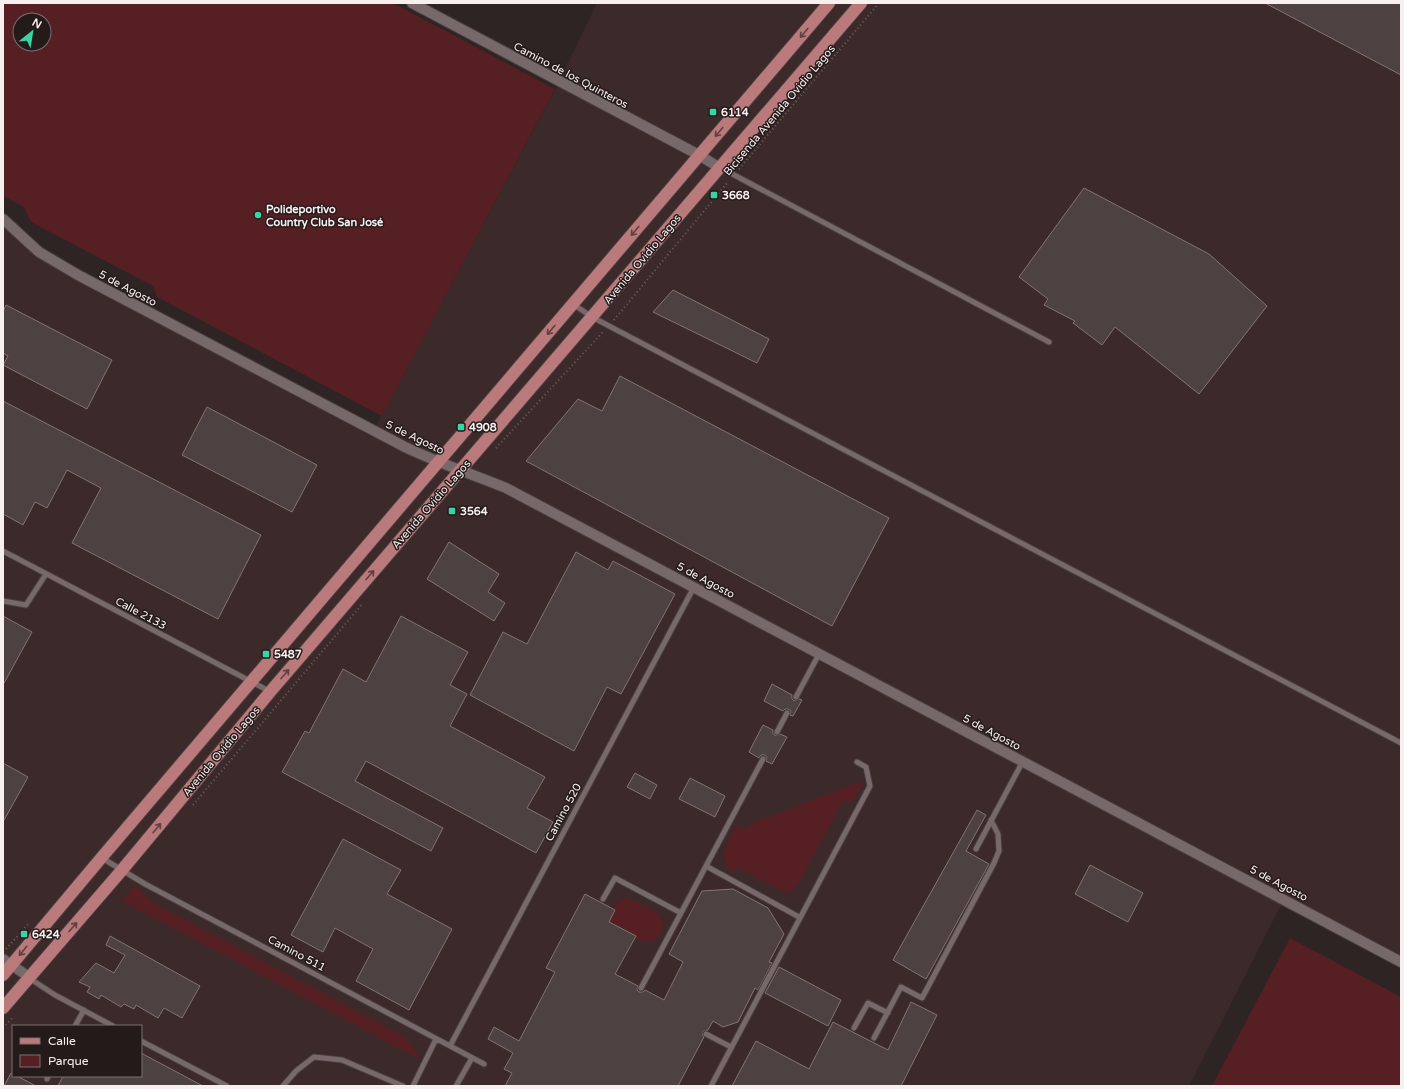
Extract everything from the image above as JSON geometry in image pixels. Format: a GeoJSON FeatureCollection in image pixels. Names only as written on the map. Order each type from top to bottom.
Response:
{"type":"FeatureCollection","features":[{"type":"Feature","properties":{"kind":"main road","name":"Avenida Ovidio Lagos"},"geometry":{"type":"LineString","coordinates":[[3,975],[7,962],[102,857],[829,3]]}},
{"type":"Feature","properties":{"kind":"main road","name":"Avenida Ovidio Lagos"},"geometry":{"type":"LineString","coordinates":[[3,1008],[122,870],[270,692],[861,3]]}},
{"type":"Feature","properties":{"kind":"street","name":"Camino de los Quinteros"},"geometry":{"type":"LineString","coordinates":[[412,3],[720,168]]}},
{"type":"Feature","properties":{"kind":"street","name":"5 de Agosto"},"geometry":{"type":"LineString","coordinates":[[3,219],[39,252],[78,275],[405,447],[438,463],[506,488],[1401,962]]}},
{"type":"Feature","properties":{"kind":"street"},"geometry":{"type":"LineString","coordinates":[[7,962],[29,977]]}},
{"type":"Feature","properties":{"kind":"lane"},"geometry":{"type":"LineString","coordinates":[[720,168],[1049,342]]}},
{"type":"Feature","properties":{"kind":"lane"},"geometry":{"type":"LineString","coordinates":[[573,304],[592,317],[1401,743]]}},
{"type":"Feature","properties":{"kind":"lane","name":"Calle 2133"},"geometry":{"type":"LineString","coordinates":[[3,551],[270,692]]}},
{"type":"Feature","properties":{"kind":"lane"},"geometry":{"type":"LineString","coordinates":[[3,601],[26,605],[46,574]]}},
{"type":"Feature","properties":{"kind":"lane","name":"Camino 520"},"geometry":{"type":"LineString","coordinates":[[450,1046],[694,587]]}},
{"type":"Feature","properties":{"kind":"lane"},"geometry":{"type":"LineString","coordinates":[[796,697],[819,654]]}},
{"type":"Feature","properties":{"kind":"lane"},"geometry":{"type":"LineString","coordinates":[[777,732],[787,713]]}},
{"type":"Feature","properties":{"kind":"lane"},"geometry":{"type":"LineString","coordinates":[[642,988],[763,760]]}},
{"type":"Feature","properties":{"kind":"lane"},"geometry":{"type":"LineString","coordinates":[[976,849],[1023,761]]}},
{"type":"Feature","properties":{"kind":"lane"},"geometry":{"type":"LineString","coordinates":[[710,1086],[870,786],[866,767],[857,762]]}},
{"type":"Feature","properties":{"kind":"lane"},"geometry":{"type":"LineString","coordinates":[[874,1038],[901,987],[922,998],[976,898],[994,864],[999,851],[998,834],[991,820]]}},
{"type":"Feature","properties":{"kind":"lane","name":"Camino 511"},"geometry":{"type":"LineString","coordinates":[[102,857],[145,884],[484,1064]]}},
{"type":"Feature","properties":{"kind":"lane"},"geometry":{"type":"LineString","coordinates":[[706,866],[799,917]]}},
{"type":"Feature","properties":{"kind":"lane"},"geometry":{"type":"LineString","coordinates":[[603,899],[615,878],[681,914]]}},
{"type":"Feature","properties":{"kind":"lane"},"geometry":{"type":"LineString","coordinates":[[29,977],[55,995],[111,1025]]}},
{"type":"Feature","properties":{"kind":"lane"},"geometry":{"type":"LineString","coordinates":[[854,1028],[868,1003],[888,1013]]}},
{"type":"Feature","properties":{"kind":"lane"},"geometry":{"type":"LineString","coordinates":[[76,1025],[84,1010]]}},
{"type":"Feature","properties":{"kind":"lane"},"geometry":{"type":"LineString","coordinates":[[706,1034],[731,1047]]}},
{"type":"Feature","properties":{"kind":"lane"},"geometry":{"type":"LineString","coordinates":[[413,1086],[436,1039]]}},
{"type":"Feature","properties":{"kind":"lane"},"geometry":{"type":"LineString","coordinates":[[142,1042],[227,1086]]}},
{"type":"Feature","properties":{"kind":"lane"},"geometry":{"type":"LineString","coordinates":[[283,1086],[296,1071],[314,1057],[342,1060],[404,1086]]}},
{"type":"Feature","properties":{"kind":"lane"},"geometry":{"type":"LineString","coordinates":[[456,1086],[472,1058]]}},
{"type":"Feature","properties":{"kind":"path","name":"Bicisenda Avenida Ovidio Lagos"},"geometry":{"type":"LineString","coordinates":[[493,452],[609,326],[879,3]]}},
{"type":"Feature","properties":{"kind":"path"},"geometry":{"type":"LineString","coordinates":[[190,809],[364,602]]}},
{"type":"Feature","properties":{"kind":"path"},"geometry":{"type":"LineString","coordinates":[[3,1028],[17,1012]]}},
{"type":"Feature","properties":{"kind":"shaded area"},"geometry":{"type":"Polygon","coordinates":[[[597,3],[1401,3],[1401,962],[1284,899],[1189,1086],[3,1086],[3,219],[39,252],[374,430],[559,82],[597,3]]]}},
{"type":"Feature","properties":{"kind":"green space","name":"Polideportivo Country Club San José"},"geometry":{"type":"Polygon","coordinates":[[[3,3],[393,3],[555,89],[382,416],[157,297],[153,286],[31,222],[24,207],[3,196],[3,3]]]}},
{"type":"Feature","properties":{"kind":"green space"},"geometry":{"type":"Polygon","coordinates":[[[860,782],[863,784],[852,803],[844,799],[800,881],[790,893],[782,891],[737,867],[734,873],[728,868],[724,856],[725,850],[727,843],[737,825],[746,830],[750,824],[860,782]]]}},
{"type":"Feature","properties":{"kind":"green space"},"geometry":{"type":"Polygon","coordinates":[[[135,885],[152,902],[404,1036],[417,1053],[419,1059],[122,901],[135,885]]]}},
{"type":"Feature","properties":{"kind":"green space"},"geometry":{"type":"Polygon","coordinates":[[[625,898],[633,900],[651,909],[663,921],[662,930],[654,941],[644,942],[635,938],[636,936],[609,922],[615,910],[613,909],[615,905],[625,898]]]}},
{"type":"Feature","properties":{"kind":"green space"},"geometry":{"type":"Polygon","coordinates":[[[1290,938],[1401,997],[1401,1086],[1212,1086],[1290,938]]]}},
{"type":"Feature","properties":{"kind":"building"},"geometry":{"type":"Polygon","coordinates":[[[1265,3],[1401,3],[1401,75],[1265,3]]]}},
{"type":"Feature","properties":{"kind":"building"},"geometry":{"type":"Polygon","coordinates":[[[1084,188],[1209,254],[1267,306],[1199,394],[1115,327],[1102,345],[1073,323],[1075,321],[1044,305],[1048,299],[1019,277],[1084,188]]]}},
{"type":"Feature","properties":{"kind":"building"},"geometry":{"type":"Polygon","coordinates":[[[673,290],[769,339],[757,363],[653,312],[673,290]]]}},
{"type":"Feature","properties":{"kind":"building"},"geometry":{"type":"Polygon","coordinates":[[[6,305],[112,360],[87,409],[3,365],[8,356],[3,353],[3,312],[6,305]]]}},
{"type":"Feature","properties":{"kind":"building"},"geometry":{"type":"Polygon","coordinates":[[[620,376],[889,518],[832,626],[526,461],[578,399],[602,411],[620,376]]]}},
{"type":"Feature","properties":{"kind":"building"},"geometry":{"type":"Polygon","coordinates":[[[3,401],[261,535],[218,619],[72,543],[101,488],[67,470],[47,508],[35,502],[23,525],[3,514],[3,401]]]}},
{"type":"Feature","properties":{"kind":"building"},"geometry":{"type":"Polygon","coordinates":[[[207,407],[317,465],[292,512],[182,455],[207,407]]]}},
{"type":"Feature","properties":{"kind":"building"},"geometry":{"type":"Polygon","coordinates":[[[449,542],[499,574],[488,592],[505,603],[494,621],[427,579],[449,542]]]}},
{"type":"Feature","properties":{"kind":"building"},"geometry":{"type":"Polygon","coordinates":[[[576,552],[608,570],[613,561],[675,594],[621,694],[607,687],[574,751],[470,695],[503,632],[527,644],[576,552]]]}},
{"type":"Feature","properties":{"kind":"building"},"geometry":{"type":"Polygon","coordinates":[[[3,616],[32,632],[3,685],[3,616]]]}},
{"type":"Feature","properties":{"kind":"building"},"geometry":{"type":"Polygon","coordinates":[[[401,616],[468,652],[450,685],[467,694],[450,726],[545,777],[527,808],[553,822],[536,853],[366,761],[355,781],[443,828],[431,851],[282,772],[305,731],[309,733],[343,669],[366,682],[401,616]]]}},
{"type":"Feature","properties":{"kind":"building"},"geometry":{"type":"Polygon","coordinates":[[[772,684],[792,695],[792,699],[794,701],[799,699],[802,700],[793,716],[790,715],[791,711],[788,709],[783,711],[764,701],[772,684]]]}},
{"type":"Feature","properties":{"kind":"building"},"geometry":{"type":"Polygon","coordinates":[[[763,725],[773,730],[773,734],[776,736],[780,734],[787,737],[772,764],[766,761],[767,758],[765,755],[761,755],[759,758],[749,752],[763,725]]]}},
{"type":"Feature","properties":{"kind":"building"},"geometry":{"type":"Polygon","coordinates":[[[3,763],[28,777],[3,822],[3,763]]]}},
{"type":"Feature","properties":{"kind":"building"},"geometry":{"type":"Polygon","coordinates":[[[635,773],[657,785],[650,799],[627,787],[635,773]]]}},
{"type":"Feature","properties":{"kind":"building"},"geometry":{"type":"Polygon","coordinates":[[[690,778],[725,796],[715,817],[679,799],[690,778]]]}},
{"type":"Feature","properties":{"kind":"building"},"geometry":{"type":"Polygon","coordinates":[[[977,810],[986,815],[966,851],[989,864],[926,979],[893,960],[977,810]]]}},
{"type":"Feature","properties":{"kind":"building"},"geometry":{"type":"Polygon","coordinates":[[[343,839],[401,870],[387,894],[452,929],[409,1010],[356,981],[373,949],[335,928],[323,952],[291,935],[343,839]]]}},
{"type":"Feature","properties":{"kind":"building"},"geometry":{"type":"Polygon","coordinates":[[[1090,865],[1143,893],[1128,922],[1075,894],[1090,865]]]}},
{"type":"Feature","properties":{"kind":"building"},"geometry":{"type":"Polygon","coordinates":[[[733,889],[768,908],[784,934],[769,962],[772,963],[758,990],[755,988],[738,1022],[723,1027],[713,1021],[708,1030],[704,1031],[702,1035],[704,1037],[678,1086],[505,1086],[512,1073],[504,1069],[513,1053],[488,1039],[494,1027],[519,1041],[555,972],[546,968],[585,894],[615,910],[609,922],[636,936],[615,974],[638,986],[637,990],[639,992],[643,992],[645,990],[664,1000],[683,962],[669,954],[702,891],[733,889]]]}},
{"type":"Feature","properties":{"kind":"building"},"geometry":{"type":"Polygon","coordinates":[[[110,936],[200,986],[182,1018],[164,1008],[158,1018],[136,1005],[134,1009],[124,1004],[121,1007],[101,995],[99,999],[87,992],[90,987],[79,982],[96,963],[114,973],[125,955],[106,945],[110,936]]]}},
{"type":"Feature","properties":{"kind":"building"},"geometry":{"type":"Polygon","coordinates":[[[779,967],[841,1000],[828,1026],[765,993],[779,967]]]}},
{"type":"Feature","properties":{"kind":"building"},"geometry":{"type":"Polygon","coordinates":[[[911,1002],[937,1015],[901,1086],[732,1086],[756,1041],[809,1069],[833,1022],[888,1050],[911,1002]]]}},
{"type":"Feature","properties":{"kind":"building"},"geometry":{"type":"Polygon","coordinates":[[[142,1054],[203,1086],[58,1086],[62,1077],[142,1077],[142,1054]]]}},
{"type":"Feature","properties":{"kind":"building"},"geometry":{"type":"Polygon","coordinates":[[[11,1073],[12,1077],[19,1077],[36,1086],[4,1086],[11,1073]]]}},
{"type":"Feature","properties":{"kind":"place","name":"6114"},"geometry":{"type":"Point","coordinates":[713,112]}},
{"type":"Feature","properties":{"kind":"place","name":"3668"},"geometry":{"type":"Point","coordinates":[714,195]}},
{"type":"Feature","properties":{"kind":"place","name":"Polideportivo Country Club San José"},"geometry":{"type":"Point","coordinates":[258,215]}},
{"type":"Feature","properties":{"kind":"place","name":"4908"},"geometry":{"type":"Point","coordinates":[461,427]}},
{"type":"Feature","properties":{"kind":"place","name":"3564"},"geometry":{"type":"Point","coordinates":[452,511]}},
{"type":"Feature","properties":{"kind":"place","name":"5487"},"geometry":{"type":"Point","coordinates":[266,654]}},
{"type":"Feature","properties":{"kind":"place","name":"6424"},"geometry":{"type":"Point","coordinates":[24,934]}}]}
